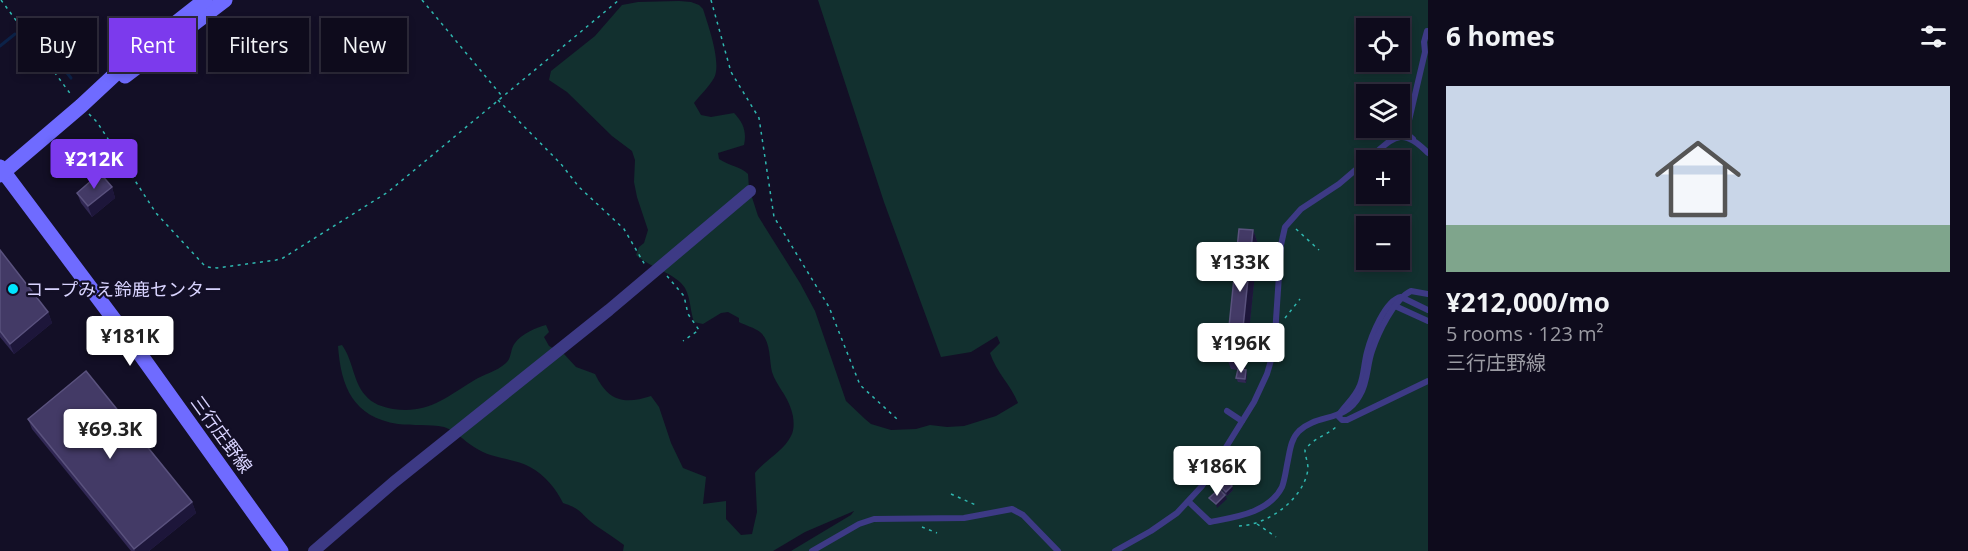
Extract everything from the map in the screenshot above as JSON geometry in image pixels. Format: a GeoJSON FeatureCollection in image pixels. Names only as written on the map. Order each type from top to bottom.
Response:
{"type":"FeatureCollection","features":[{"type":"Feature","properties":{"kind":"main road"},"geometry":{"type":"LineString","coordinates":[[1,172],[81,106],[139,52],[205,0]]}},
{"type":"Feature","properties":{"kind":"main road"},"geometry":{"type":"LineString","coordinates":[[81,106],[147,61],[225,0]]}},
{"type":"Feature","properties":{"kind":"main road","name":"三行庄野線"},"geometry":{"type":"LineString","coordinates":[[1,172],[140,354],[281,551]]}},
{"type":"Feature","properties":{"kind":"street"},"geometry":{"type":"LineString","coordinates":[[314,551],[394,482],[609,310],[750,191]]}},
{"type":"Feature","properties":{"kind":"lane"},"geometry":{"type":"LineString","coordinates":[[1426,31],[1425,52],[1406,133],[1428,153]]}},
{"type":"Feature","properties":{"kind":"lane"},"geometry":{"type":"LineString","coordinates":[[1381,150],[1397,137],[1413,139]]}},
{"type":"Feature","properties":{"kind":"lane"},"geometry":{"type":"LineString","coordinates":[[1115,551],[1159,526],[1189,502],[1202,486],[1260,390],[1272,360],[1281,245],[1285,227],[1301,209],[1356,170]]}},
{"type":"Feature","properties":{"kind":"lane"},"geometry":{"type":"LineString","coordinates":[[1338,416],[1353,399],[1361,383],[1370,339],[1385,311],[1397,298],[1411,291],[1428,294]]}},
{"type":"Feature","properties":{"kind":"lane"},"geometry":{"type":"LineString","coordinates":[[1189,502],[1210,522],[1239,516],[1264,506],[1274,497],[1282,486],[1292,441],[1296,435],[1307,426],[1338,416],[1348,410],[1360,396],[1372,351],[1401,297]]}},
{"type":"Feature","properties":{"kind":"lane"},"geometry":{"type":"LineString","coordinates":[[1401,297],[1428,310]]}},
{"type":"Feature","properties":{"kind":"lane"},"geometry":{"type":"LineString","coordinates":[[1395,306],[1428,321]]}},
{"type":"Feature","properties":{"kind":"lane"},"geometry":{"type":"LineString","coordinates":[[1338,416],[1341,420],[1347,420],[1428,381]]}},
{"type":"Feature","properties":{"kind":"lane"},"geometry":{"type":"LineString","coordinates":[[1227,411],[1242,421]]}},
{"type":"Feature","properties":{"kind":"lane"},"geometry":{"type":"LineString","coordinates":[[812,551],[859,524],[874,519],[964,518],[1012,509],[1023,515],[1058,551]]}},
{"type":"Feature","properties":{"kind":"path"},"geometry":{"type":"LineString","coordinates":[[1,0],[67,90],[98,122],[156,213],[203,264],[217,268],[283,258],[388,192],[497,99],[619,0]]}},
{"type":"Feature","properties":{"kind":"path"},"geometry":{"type":"LineString","coordinates":[[422,0],[502,96]]}},
{"type":"Feature","properties":{"kind":"path"},"geometry":{"type":"LineString","coordinates":[[711,0],[731,72],[759,118],[774,217],[829,307],[860,384],[897,419]]}},
{"type":"Feature","properties":{"kind":"path"},"geometry":{"type":"LineString","coordinates":[[497,99],[561,164],[579,187],[624,229],[644,265],[658,267],[684,296],[688,314],[699,330],[683,341]]}},
{"type":"Feature","properties":{"kind":"path"},"geometry":{"type":"LineString","coordinates":[[1291,224],[1319,250]]}},
{"type":"Feature","properties":{"kind":"path"},"geometry":{"type":"LineString","coordinates":[[951,495],[977,506]]}},
{"type":"Feature","properties":{"kind":"path"},"geometry":{"type":"LineString","coordinates":[[1256,524],[1276,537]]}},
{"type":"Feature","properties":{"kind":"green space"},"geometry":{"type":"Polygon","coordinates":[[[818,0],[1428,0],[1428,551],[791,551],[854,511],[805,532],[773,551],[623,551],[624,545],[578,510],[563,503],[550,483],[524,464],[481,451],[444,427],[398,424],[370,415],[352,398],[346,387],[338,346],[342,345],[361,389],[371,401],[393,409],[416,409],[445,399],[502,366],[508,361],[513,345],[521,337],[529,331],[546,325],[549,332],[544,337],[549,346],[564,354],[576,367],[595,374],[611,395],[625,400],[651,396],[659,407],[671,443],[683,468],[706,477],[703,504],[726,501],[726,519],[741,535],[752,534],[757,512],[755,473],[788,442],[794,426],[789,404],[772,372],[766,340],[760,332],[739,322],[739,318],[728,312],[721,313],[703,324],[694,322],[688,296],[681,283],[636,255],[639,247],[644,243],[648,230],[637,197],[634,182],[635,160],[632,151],[612,136],[567,92],[549,80],[551,71],[595,36],[622,5],[638,2],[679,1],[691,2],[703,9],[716,63],[714,78],[694,103],[701,115],[711,117],[734,113],[740,120],[745,132],[744,145],[718,153],[719,159],[748,174],[749,188],[758,216],[815,311],[846,401],[871,424],[891,430],[916,429],[930,425],[964,426],[996,416],[1018,403],[990,353],[1000,343],[997,336],[971,352],[941,357],[884,202],[818,0]]]}},
{"type":"Feature","properties":{"kind":"building"},"geometry":{"type":"Polygon","coordinates":[[[100,173],[112,187],[88,206],[77,193],[100,173]]]}},
{"type":"Feature","properties":{"kind":"building"},"geometry":{"type":"Polygon","coordinates":[[[1239,229],[1253,230],[1240,357],[1226,356],[1239,229]]]}},
{"type":"Feature","properties":{"kind":"building","name":"コープみえ鈴鹿センター"},"geometry":{"type":"Polygon","coordinates":[[[0,250],[48,312],[10,344],[0,331],[0,250]]]}},
{"type":"Feature","properties":{"kind":"building"},"geometry":{"type":"Polygon","coordinates":[[[1238,369],[1246,370],[1245,379],[1236,378],[1238,369]]]}},
{"type":"Feature","properties":{"kind":"building"},"geometry":{"type":"Polygon","coordinates":[[[86,371],[192,502],[134,549],[28,419],[86,371]]]}},
{"type":"Feature","properties":{"kind":"building"},"geometry":{"type":"Polygon","coordinates":[[[1224,477],[1232,486],[1226,492],[1217,483],[1224,477]]]}},
{"type":"Feature","properties":{"kind":"building"},"geometry":{"type":"Polygon","coordinates":[[[1219,489],[1225,495],[1216,504],[1209,498],[1219,489]]]}},
{"type":"Feature","properties":{"kind":"waterway"},"geometry":{"type":"LineString","coordinates":[[0,46],[15,34]]}},
{"type":"Feature","properties":{"kind":"waterway"},"geometry":{"type":"LineString","coordinates":[[66,72],[71,78]]}},
{"type":"Feature","properties":{"kind":"place","name":"コープみえ鈴鹿センター"},"geometry":{"type":"Point","coordinates":[13,289]}}]}
